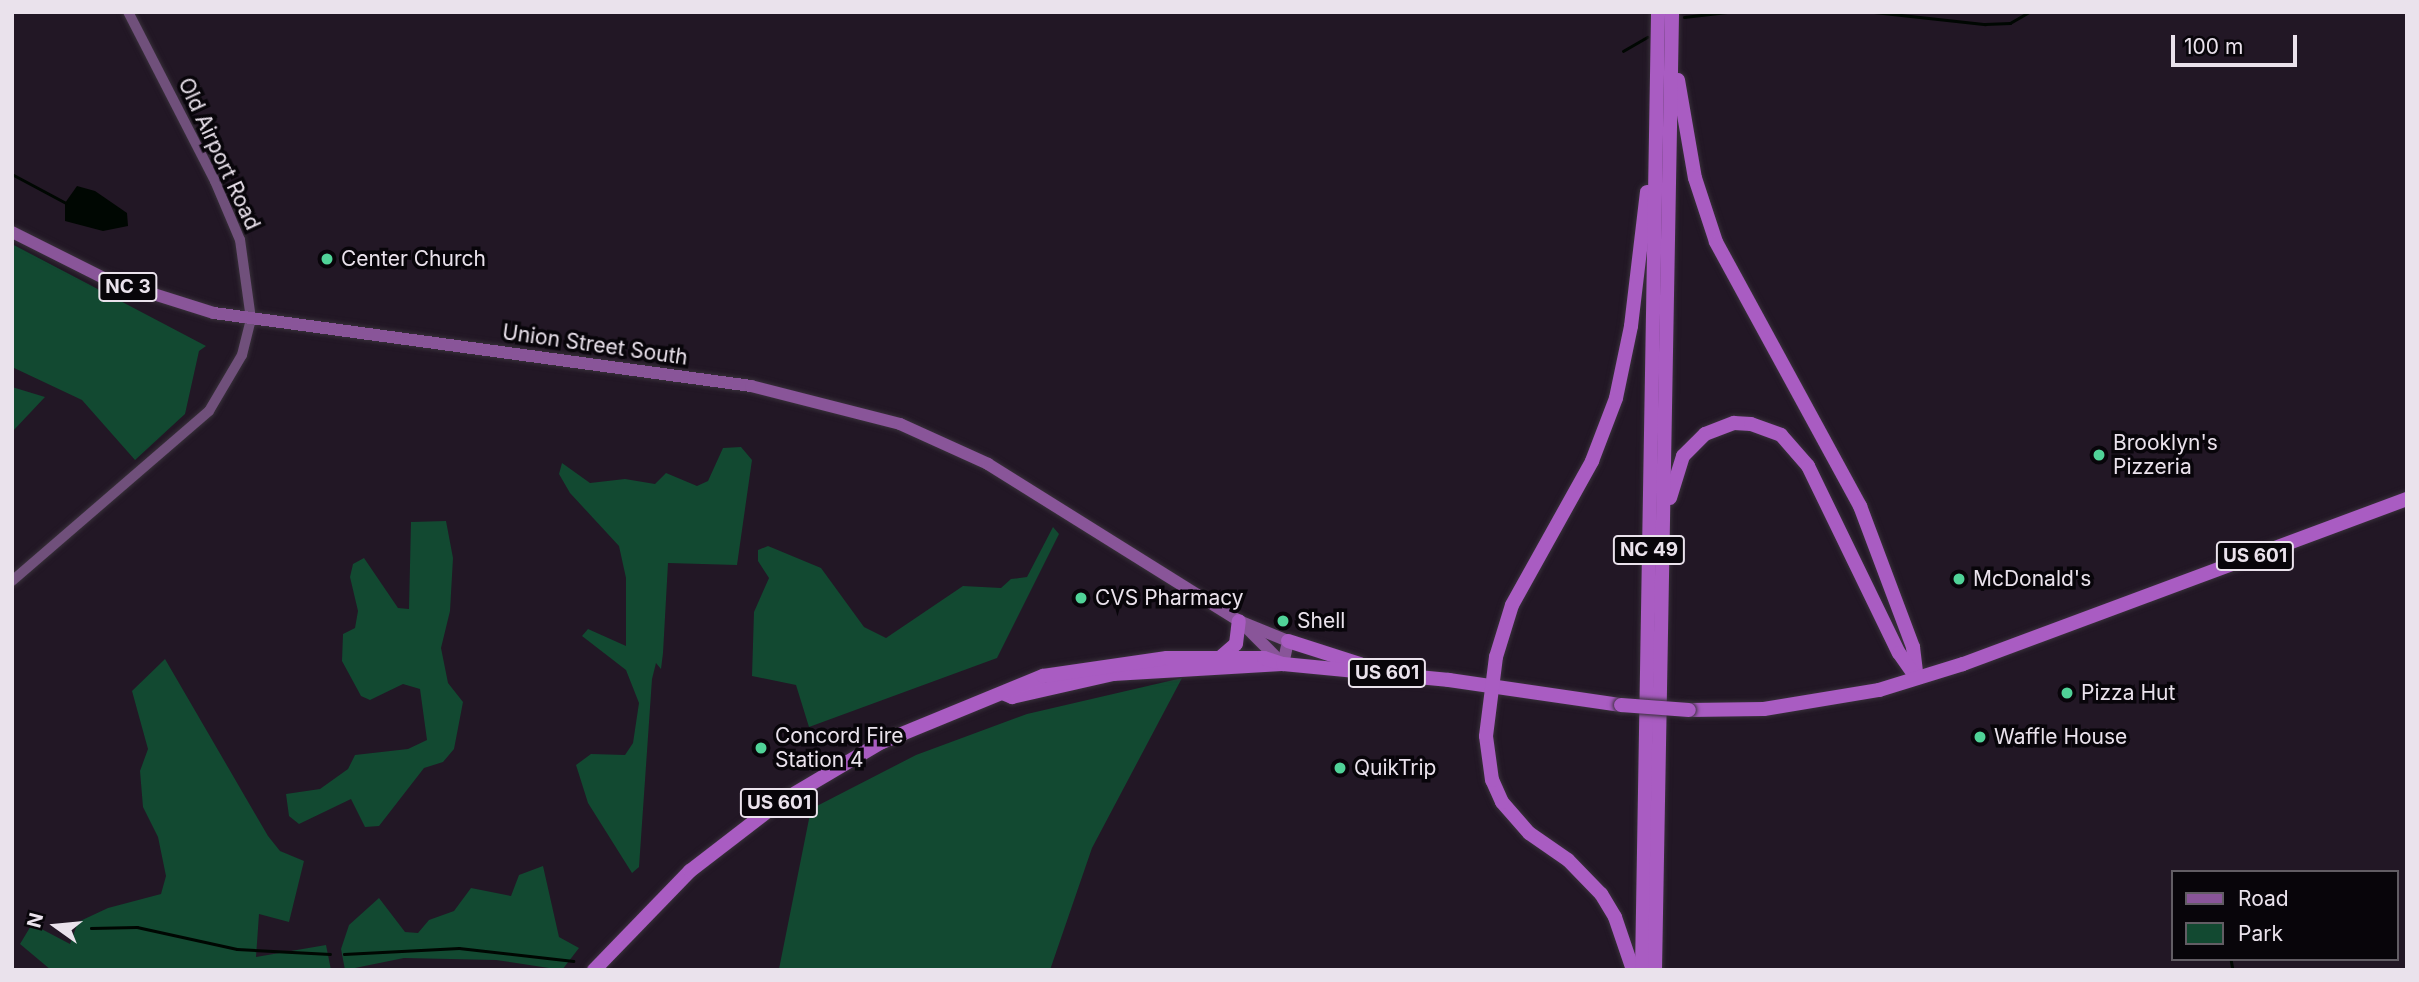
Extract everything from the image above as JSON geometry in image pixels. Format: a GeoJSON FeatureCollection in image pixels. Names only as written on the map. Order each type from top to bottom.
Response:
{"type":"FeatureCollection","features":[{"type":"Feature","properties":{"kind":"highway","name":"NC 49"},"geometry":{"type":"LineString","coordinates":[[1642,970],[1658,12]]}},
{"type":"Feature","properties":{"kind":"highway","name":"NC 49"},"geometry":{"type":"LineString","coordinates":[[1655,970],[1672,12]]}},
{"type":"Feature","properties":{"kind":"highway"},"geometry":{"type":"LineString","coordinates":[[1672,35],[1686,140],[1708,222],[1733,277],[1860,506],[1913,647],[1917,678]]}},
{"type":"Feature","properties":{"kind":"highway"},"geometry":{"type":"LineString","coordinates":[[1633,970],[1615,917],[1601,894],[1568,860],[1529,833],[1502,802],[1487,759],[1491,686],[1512,605],[1592,461],[1616,398],[1631,326],[1656,130]]}},
{"type":"Feature","properties":{"kind":"highway"},"geometry":{"type":"LineString","coordinates":[[1663,532],[1675,474],[1694,442],[1734,424],[1751,424],[1781,435],[1814,477],[1899,653],[1917,678]]}},
{"type":"Feature","properties":{"kind":"highway","name":"US 601"},"geometry":{"type":"LineString","coordinates":[[594,970],[690,871],[777,804],[882,742],[1003,693],[1079,668],[1222,656],[1264,658],[1283,664],[1388,673],[1621,705],[1689,710],[1807,703],[1917,678],[2407,499]]}},
{"type":"Feature","properties":{"kind":"highway"},"geometry":{"type":"LineString","coordinates":[[1222,656],[1236,644],[1239,621]]}},
{"type":"Feature","properties":{"kind":"highway"},"geometry":{"type":"LineString","coordinates":[[1288,641],[1388,673]]}},
{"type":"Feature","properties":{"kind":"highway","name":"US 601"},"geometry":{"type":"LineString","coordinates":[[1003,693],[1012,696],[1113,674],[1200,667],[1263,669],[1283,664]]}},
{"type":"Feature","properties":{"kind":"main road","name":"Old Airport Road"},"geometry":{"type":"LineString","coordinates":[[128,12],[227,208],[240,240],[251,319]]}},
{"type":"Feature","properties":{"kind":"main road","name":"NC 3"},"geometry":{"type":"LineString","coordinates":[[12,232],[138,291],[192,308],[251,319]]}},
{"type":"Feature","properties":{"kind":"main road"},"geometry":{"type":"LineString","coordinates":[[12,581],[209,411],[242,355],[251,319]]}},
{"type":"Feature","properties":{"kind":"main road","name":"Union Street South"},"geometry":{"type":"LineString","coordinates":[[251,319],[751,386],[900,424],[988,464],[1239,621],[1288,641]]}},
{"type":"Feature","properties":{"kind":"main road","name":"Union Street South"},"geometry":{"type":"LineString","coordinates":[[1239,621],[1283,664]]}},
{"type":"Feature","properties":{"kind":"main road"},"geometry":{"type":"LineString","coordinates":[[1283,664],[1288,641]]}},
{"type":"Feature","properties":{"kind":"green space"},"geometry":{"type":"Polygon","coordinates":[[[12,244],[206,346],[199,351],[185,414],[135,460],[82,400],[12,367],[12,244]]]}},
{"type":"Feature","properties":{"kind":"green space"},"geometry":{"type":"Polygon","coordinates":[[[12,387],[45,397],[12,432],[12,387]]]}},
{"type":"Feature","properties":{"kind":"green space"},"geometry":{"type":"Polygon","coordinates":[[[741,447],[752,460],[737,565],[668,563],[661,669],[656,663],[652,679],[639,867],[632,873],[588,803],[576,765],[591,754],[625,755],[633,743],[639,703],[626,670],[582,636],[588,629],[626,646],[626,578],[619,546],[570,493],[559,474],[562,463],[590,483],[625,479],[655,484],[666,473],[697,486],[708,481],[723,448],[741,447]]]}},
{"type":"Feature","properties":{"kind":"green space"},"geometry":{"type":"Polygon","coordinates":[[[446,521],[453,558],[450,611],[441,648],[448,683],[463,702],[454,749],[443,762],[424,768],[379,826],[365,827],[351,799],[299,824],[289,816],[286,794],[320,789],[348,769],[355,755],[408,749],[427,740],[420,689],[403,684],[370,700],[361,696],[342,661],[343,634],[355,628],[358,611],[350,577],[353,564],[364,558],[398,608],[409,609],[411,522],[446,521]]]}},
{"type":"Feature","properties":{"kind":"green space"},"geometry":{"type":"Polygon","coordinates":[[[1053,527],[1059,534],[997,658],[809,727],[796,685],[752,676],[754,612],[769,578],[758,561],[758,550],[768,546],[821,568],[864,627],[886,638],[963,586],[1001,588],[1011,579],[1027,577],[1053,527]]]}},
{"type":"Feature","properties":{"kind":"green space"},"geometry":{"type":"Polygon","coordinates":[[[165,659],[268,836],[280,851],[304,861],[289,922],[259,914],[256,957],[326,945],[331,970],[51,970],[20,944],[32,924],[70,944],[78,922],[108,908],[161,894],[166,876],[158,837],[143,807],[140,771],[148,749],[132,691],[165,659]]]}},
{"type":"Feature","properties":{"kind":"green space"},"geometry":{"type":"Polygon","coordinates":[[[1182,678],[1092,848],[1050,970],[779,969],[811,809],[916,755],[1027,714],[1182,678]]]}},
{"type":"Feature","properties":{"kind":"green space"},"geometry":{"type":"Polygon","coordinates":[[[543,866],[559,937],[579,948],[562,970],[496,960],[404,958],[345,970],[341,949],[349,925],[379,898],[405,932],[418,933],[429,920],[454,911],[471,888],[511,896],[519,875],[543,866]]]}},
{"type":"Feature","properties":{"kind":"shaded area"},"geometry":{"type":"Polygon","coordinates":[[[77,186],[95,191],[127,213],[128,226],[103,231],[65,221],[65,203],[77,186]]]}},
{"type":"Feature","properties":{"kind":"waterway"},"geometry":{"type":"LineString","coordinates":[[1684,17],[1727,12]]}},
{"type":"Feature","properties":{"kind":"waterway"},"geometry":{"type":"LineString","coordinates":[[1874,12],[1985,24],[2010,23],[2029,12]]}},
{"type":"Feature","properties":{"kind":"waterway"},"geometry":{"type":"LineString","coordinates":[[1623,51],[1647,37]]}},
{"type":"Feature","properties":{"kind":"waterway"},"geometry":{"type":"LineString","coordinates":[[12,174],[66,203]]}},
{"type":"Feature","properties":{"kind":"waterway"},"geometry":{"type":"LineString","coordinates":[[91,928],[137,927],[237,949],[330,954]]}},
{"type":"Feature","properties":{"kind":"waterway"},"geometry":{"type":"LineString","coordinates":[[344,954],[459,948],[573,961]]}},
{"type":"Feature","properties":{"kind":"waterway"},"geometry":{"type":"LineString","coordinates":[[2231,961],[2233,970]]}},
{"type":"Feature","properties":{"kind":"place","name":"Center Church"},"geometry":{"type":"Point","coordinates":[327,259]}},
{"type":"Feature","properties":{"kind":"place","name":"Brooklyn's Pizzeria"},"geometry":{"type":"Point","coordinates":[2099,455]}},
{"type":"Feature","properties":{"kind":"place","name":"McDonald's"},"geometry":{"type":"Point","coordinates":[1959,579]}},
{"type":"Feature","properties":{"kind":"place","name":"CVS Pharmacy"},"geometry":{"type":"Point","coordinates":[1081,598]}},
{"type":"Feature","properties":{"kind":"place","name":"Shell"},"geometry":{"type":"Point","coordinates":[1283,621]}},
{"type":"Feature","properties":{"kind":"place","name":"Pizza Hut"},"geometry":{"type":"Point","coordinates":[2067,693]}},
{"type":"Feature","properties":{"kind":"place","name":"Waffle House"},"geometry":{"type":"Point","coordinates":[1980,737]}},
{"type":"Feature","properties":{"kind":"place","name":"Concord Fire Station 4"},"geometry":{"type":"Point","coordinates":[761,748]}},
{"type":"Feature","properties":{"kind":"place","name":"QuikTrip"},"geometry":{"type":"Point","coordinates":[1340,768]}}]}
